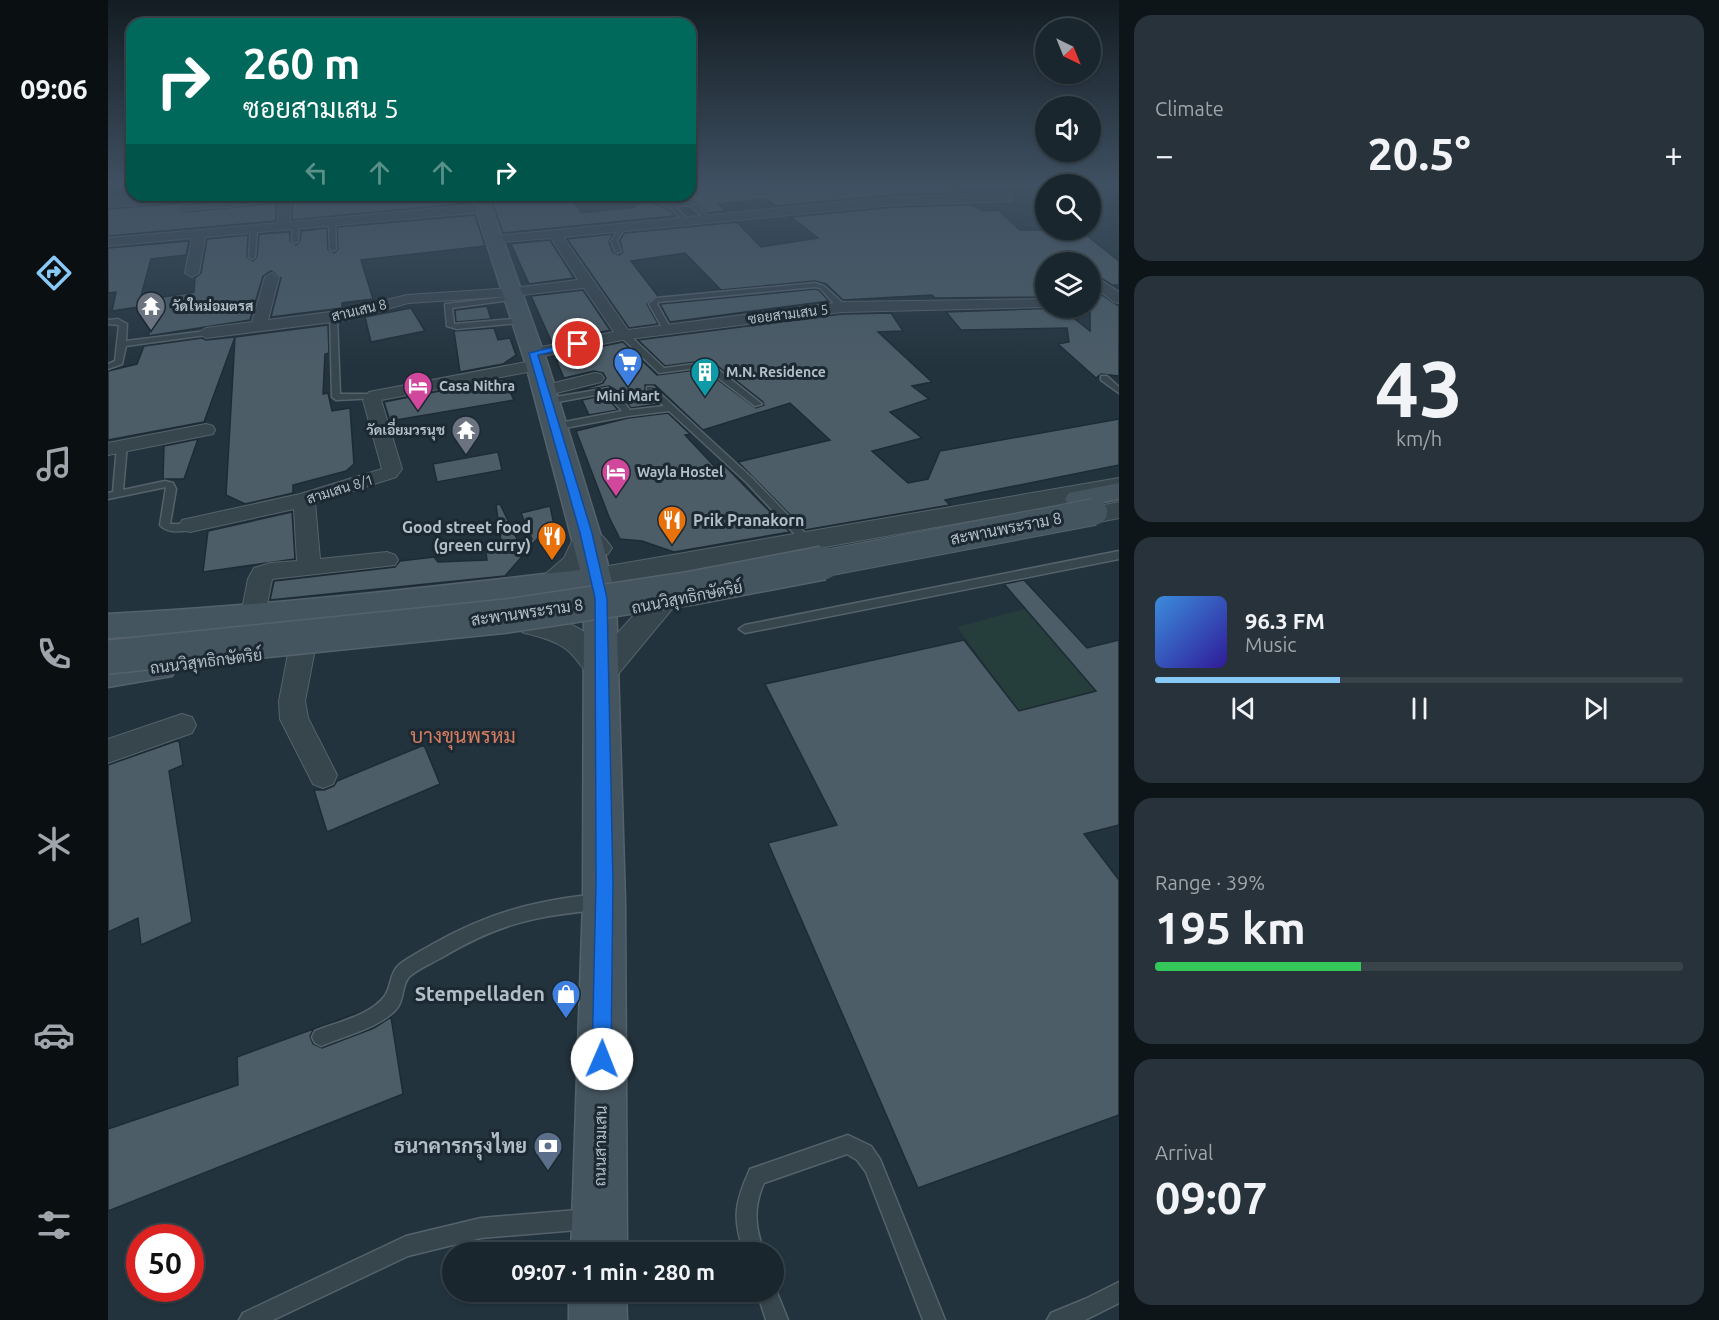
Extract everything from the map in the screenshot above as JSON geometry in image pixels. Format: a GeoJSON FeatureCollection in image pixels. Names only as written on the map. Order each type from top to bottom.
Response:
{"type":"FeatureCollection","features":[{"type":"Feature","properties":{"kind":"main road","name":"ถนนสามเสน"},"geometry":{"type":"LineString","coordinates":[[497,245],[524,320],[587,537],[597,578],[601,614],[604,901],[599,1235]]}},
{"type":"Feature","properties":{"kind":"main road","name":"สะพานพระราม 8"},"geometry":{"type":"LineString","coordinates":[[108,637],[603,585],[801,551],[1119,491]]}},
{"type":"Feature","properties":{"kind":"main road","name":"สะพานพระราม 8"},"geometry":{"type":"LineString","coordinates":[[108,657],[518,614],[692,588],[1119,508]]}},
{"type":"Feature","properties":{"kind":"main road","name":"ถนนวิสุทธิกษัตริย์"},"geometry":{"type":"LineString","coordinates":[[108,626],[253,615],[541,586],[597,578]]}},
{"type":"Feature","properties":{"kind":"main road"},"geometry":{"type":"LineString","coordinates":[[529,625],[544,613],[546,603],[541,593],[541,586]]}},
{"type":"Feature","properties":{"kind":"main road","name":"ถนนวิสุทธิกษัตริย์"},"geometry":{"type":"LineString","coordinates":[[108,674],[302,649],[529,625],[601,614]]}},
{"type":"Feature","properties":{"kind":"main road"},"geometry":{"type":"LineString","coordinates":[[598,1302],[598,1320]]}},
{"type":"Feature","properties":{"kind":"street"},"geometry":{"type":"LineString","coordinates":[[192,273],[197,245]]}},
{"type":"Feature","properties":{"kind":"street"},"geometry":{"type":"LineString","coordinates":[[561,245],[623,334]]}},
{"type":"Feature","properties":{"kind":"street"},"geometry":{"type":"LineString","coordinates":[[259,326],[272,278]]}},
{"type":"Feature","properties":{"kind":"street","name":"สานเสน 8"},"geometry":{"type":"LineString","coordinates":[[206,333],[333,317],[407,298],[514,295],[587,283]]}},
{"type":"Feature","properties":{"kind":"street"},"geometry":{"type":"LineString","coordinates":[[1101,286],[1119,300]]}},
{"type":"Feature","properties":{"kind":"street"},"geometry":{"type":"LineString","coordinates":[[1101,301],[1119,300]]}},
{"type":"Feature","properties":{"kind":"street","name":"ซอยสามเสน 5"},"geometry":{"type":"LineString","coordinates":[[535,359],[623,334],[842,307],[1035,303]]}},
{"type":"Feature","properties":{"kind":"street"},"geometry":{"type":"LineString","coordinates":[[375,396],[535,359]]}},
{"type":"Feature","properties":{"kind":"street"},"geometry":{"type":"LineString","coordinates":[[545,396],[596,378]]}},
{"type":"Feature","properties":{"kind":"street","name":"สามเสน 8/1"},"geometry":{"type":"LineString","coordinates":[[190,526],[304,500],[380,477],[392,469],[372,400],[375,396]]}},
{"type":"Feature","properties":{"kind":"street"},"geometry":{"type":"LineString","coordinates":[[115,447],[206,430]]}},
{"type":"Feature","properties":{"kind":"street","name":"ถนนวิสุทธิกษัตริย์"},"geometry":{"type":"LineString","coordinates":[[597,578],[809,543],[1119,486]]}},
{"type":"Feature","properties":{"kind":"street"},"geometry":{"type":"LineString","coordinates":[[304,500],[309,567]]}},
{"type":"Feature","properties":{"kind":"street","name":"ถนนวิสุทธิกษัตริย์"},"geometry":{"type":"LineString","coordinates":[[601,614],[1119,508]]}},
{"type":"Feature","properties":{"kind":"street"},"geometry":{"type":"LineString","coordinates":[[541,586],[574,567],[580,560],[587,537],[606,556],[636,572]]}},
{"type":"Feature","properties":{"kind":"street"},"geometry":{"type":"LineString","coordinates":[[253,615],[262,574],[270,571],[387,560]]}},
{"type":"Feature","properties":{"kind":"street"},"geometry":{"type":"LineString","coordinates":[[529,625],[573,636],[603,670],[662,602]]}},
{"type":"Feature","properties":{"kind":"street"},"geometry":{"type":"LineString","coordinates":[[302,649],[292,701],[294,719],[323,775]]}},
{"type":"Feature","properties":{"kind":"street"},"geometry":{"type":"LineString","coordinates":[[108,751],[182,725]]}},
{"type":"Feature","properties":{"kind":"lane"},"geometry":{"type":"LineString","coordinates":[[252,256],[253,245]]}},
{"type":"Feature","properties":{"kind":"lane"},"geometry":{"type":"LineString","coordinates":[[333,245],[333,249]]}},
{"type":"Feature","properties":{"kind":"lane"},"geometry":{"type":"LineString","coordinates":[[615,245],[618,251]]}},
{"type":"Feature","properties":{"kind":"lane"},"geometry":{"type":"LineString","coordinates":[[668,328],[653,304],[656,300],[815,285],[822,287],[842,307]]}},
{"type":"Feature","properties":{"kind":"lane"},"geometry":{"type":"LineString","coordinates":[[514,295],[491,301],[448,306],[451,326],[524,320]]}},
{"type":"Feature","properties":{"kind":"lane"},"geometry":{"type":"LineString","coordinates":[[491,301],[499,322]]}},
{"type":"Feature","properties":{"kind":"lane"},"geometry":{"type":"LineString","coordinates":[[333,317],[336,397],[375,396]]}},
{"type":"Feature","properties":{"kind":"lane"},"geometry":{"type":"LineString","coordinates":[[108,322],[118,321],[123,324],[119,362],[108,367]]}},
{"type":"Feature","properties":{"kind":"lane"},"geometry":{"type":"LineString","coordinates":[[122,344],[206,333]]}},
{"type":"Feature","properties":{"kind":"lane"},"geometry":{"type":"LineString","coordinates":[[623,334],[662,371],[706,364],[758,404]]}},
{"type":"Feature","properties":{"kind":"lane"},"geometry":{"type":"LineString","coordinates":[[1104,378],[1119,391]]}},
{"type":"Feature","properties":{"kind":"lane"},"geometry":{"type":"LineString","coordinates":[[650,389],[749,480],[809,543]]}},
{"type":"Feature","properties":{"kind":"lane"},"geometry":{"type":"LineString","coordinates":[[545,396],[608,390],[614,394],[628,413]]}},
{"type":"Feature","properties":{"kind":"lane"},"geometry":{"type":"LineString","coordinates":[[554,427],[628,413],[670,408]]}},
{"type":"Feature","properties":{"kind":"lane"},"geometry":{"type":"LineString","coordinates":[[115,447],[113,495],[165,484],[170,485],[165,525],[169,528],[190,526]]}},
{"type":"Feature","properties":{"kind":"lane"},"geometry":{"type":"LineString","coordinates":[[745,629],[1119,555]]}},
{"type":"Feature","properties":{"kind":"lane"},"geometry":{"type":"LineString","coordinates":[[321,1037],[379,1014],[393,1000],[398,980],[405,970],[453,940],[493,921],[545,906],[604,901]]}},
{"type":"Feature","properties":{"kind":"lane"},"geometry":{"type":"LineString","coordinates":[[750,1242],[747,1234],[745,1201],[757,1176],[848,1144],[864,1153],[873,1166],[934,1320]]}},
{"type":"Feature","properties":{"kind":"lane"},"geometry":{"type":"LineString","coordinates":[[250,1320],[406,1246],[481,1228],[599,1235]]}},
{"type":"Feature","properties":{"kind":"lane"},"geometry":{"type":"LineString","coordinates":[[1058,1320],[1091,1307],[1119,1292]]}},
{"type":"Feature","properties":{"kind":"lane"},"geometry":{"type":"LineString","coordinates":[[771,1302],[777,1320]]}},
{"type":"Feature","properties":{"kind":"green space"},"geometry":{"type":"Polygon","coordinates":[[[1025,609],[1096,691],[1019,711],[957,627],[1025,609]]]}},
{"type":"Feature","properties":{"kind":"building"},"geometry":{"type":"Polygon","coordinates":[[[188,245],[186,255],[151,259],[138,307],[112,311],[116,292],[108,293],[108,248],[188,245]]]}},
{"type":"Feature","properties":{"kind":"building"},"geometry":{"type":"Polygon","coordinates":[[[206,245],[248,245],[247,257],[253,261],[257,257],[258,245],[328,245],[328,249],[334,253],[338,249],[338,245],[485,246],[361,260],[373,299],[342,303],[342,308],[271,317],[281,278],[271,271],[263,276],[250,320],[148,336],[163,297],[194,292],[195,278],[201,273],[206,245]]]}},
{"type":"Feature","properties":{"kind":"building"},"geometry":{"type":"Polygon","coordinates":[[[511,245],[553,245],[574,278],[529,284],[511,245]]]}},
{"type":"Feature","properties":{"kind":"building"},"geometry":{"type":"Polygon","coordinates":[[[571,245],[610,245],[613,252],[619,255],[623,252],[621,245],[759,245],[761,247],[776,245],[1098,245],[1119,261],[1119,285],[1112,285],[1101,278],[1101,252],[1035,252],[1035,297],[935,298],[932,295],[843,300],[826,284],[815,281],[721,290],[685,253],[631,261],[658,296],[647,304],[658,324],[629,328],[571,245]]]}},
{"type":"Feature","properties":{"kind":"building"},"geometry":{"type":"Polygon","coordinates":[[[583,290],[610,330],[552,343],[531,296],[583,290]]]}},
{"type":"Feature","properties":{"kind":"building"},"geometry":{"type":"Polygon","coordinates":[[[819,290],[829,301],[670,322],[660,304],[819,290]]]}},
{"type":"Feature","properties":{"kind":"building"},"geometry":{"type":"Polygon","coordinates":[[[1101,294],[1119,306],[1119,376],[1101,374],[1096,378],[1058,344],[1069,342],[1067,328],[961,330],[946,312],[1035,309],[1035,318],[1074,318],[1090,331],[1090,318],[1101,318],[1101,294]]]}},
{"type":"Feature","properties":{"kind":"building"},"geometry":{"type":"Polygon","coordinates":[[[487,306],[491,319],[456,322],[455,310],[487,306]]]}},
{"type":"Feature","properties":{"kind":"building"},"geometry":{"type":"Polygon","coordinates":[[[411,308],[425,331],[371,342],[365,317],[411,308]]]}},
{"type":"Feature","properties":{"kind":"building"},"geometry":{"type":"Polygon","coordinates":[[[891,313],[903,331],[878,332],[932,382],[912,386],[929,399],[890,412],[922,438],[872,451],[908,483],[928,479],[940,451],[1119,419],[1119,465],[945,500],[950,505],[805,530],[738,462],[830,440],[790,403],[703,430],[655,385],[645,385],[645,391],[659,404],[631,408],[618,391],[609,386],[578,391],[603,383],[606,378],[603,373],[594,371],[564,378],[557,362],[558,355],[623,342],[657,375],[703,369],[756,408],[764,405],[763,402],[710,360],[665,366],[638,340],[842,314],[891,313]]]}},
{"type":"Feature","properties":{"kind":"building"},"geometry":{"type":"Polygon","coordinates":[[[328,325],[329,353],[325,354],[323,394],[328,393],[332,411],[350,408],[354,464],[346,471],[293,485],[293,493],[245,504],[226,495],[235,337],[328,325]]]}},
{"type":"Feature","properties":{"kind":"building"},"geometry":{"type":"Polygon","coordinates":[[[494,328],[498,340],[510,338],[516,355],[503,364],[460,372],[454,331],[494,328]]]}},
{"type":"Feature","properties":{"kind":"building"},"geometry":{"type":"Polygon","coordinates":[[[235,337],[204,422],[108,440],[108,371],[137,364],[144,346],[202,338],[206,340],[235,337]]]}},
{"type":"Feature","properties":{"kind":"building","name":"Casa Nithra"},"geometry":{"type":"Polygon","coordinates":[[[504,379],[514,400],[390,421],[384,402],[460,387],[463,391],[462,387],[504,379]]]}},
{"type":"Feature","properties":{"kind":"building"},"geometry":{"type":"Polygon","coordinates":[[[605,395],[618,410],[589,415],[582,400],[605,395]]]}},
{"type":"Feature","properties":{"kind":"building"},"geometry":{"type":"Polygon","coordinates":[[[668,413],[690,434],[685,435],[716,468],[725,466],[790,532],[674,552],[642,541],[620,539],[609,517],[576,431],[628,418],[668,413]]]}},
{"type":"Feature","properties":{"kind":"building"},"geometry":{"type":"Polygon","coordinates":[[[198,439],[184,479],[163,479],[164,446],[198,439]]]}},
{"type":"Feature","properties":{"kind":"building"},"geometry":{"type":"Polygon","coordinates":[[[498,452],[502,470],[437,482],[433,464],[498,452]]]}},
{"type":"Feature","properties":{"kind":"building"},"geometry":{"type":"Polygon","coordinates":[[[500,504],[519,543],[532,539],[521,513],[550,506],[556,534],[538,538],[505,576],[270,600],[274,581],[395,567],[400,561],[434,557],[438,562],[487,560],[486,552],[502,548],[496,505],[500,504]]]}},
{"type":"Feature","properties":{"kind":"building"},"geometry":{"type":"Polygon","coordinates":[[[292,512],[295,559],[203,572],[208,531],[292,512]]]}},
{"type":"Feature","properties":{"kind":"building"},"geometry":{"type":"Polygon","coordinates":[[[1024,580],[1087,648],[1119,640],[1119,825],[1084,834],[1119,880],[1119,1115],[918,1188],[768,843],[837,825],[765,684],[964,640],[1019,711],[1096,691],[1004,584],[1024,580]]]}},
{"type":"Feature","properties":{"kind":"building"},"geometry":{"type":"Polygon","coordinates":[[[179,740],[183,765],[169,771],[192,922],[141,945],[138,918],[108,932],[108,765],[179,740]]]}},
{"type":"Feature","properties":{"kind":"building"},"geometry":{"type":"Polygon","coordinates":[[[424,745],[440,784],[327,832],[314,790],[324,790],[334,786],[337,781],[424,745]]]}},
{"type":"Feature","properties":{"kind":"building"},"geometry":{"type":"Polygon","coordinates":[[[360,1012],[314,1029],[310,1036],[313,1044],[322,1048],[374,1028],[391,1017],[403,1094],[108,1211],[108,1129],[238,1085],[237,1057],[360,1012]]]}},
{"type":"Feature","properties":{"kind":"place","name":"วัดใหม่อมตรส"},"geometry":{"type":"Point","coordinates":[151,332]}},
{"type":"Feature","properties":{"kind":"place","name":"Mini Mart"},"geometry":{"type":"Point","coordinates":[628,388]}},
{"type":"Feature","properties":{"kind":"place","name":"M.N. Residence"},"geometry":{"type":"Point","coordinates":[705,398]}},
{"type":"Feature","properties":{"kind":"place","name":"Casa Nithra"},"geometry":{"type":"Point","coordinates":[418,412]}},
{"type":"Feature","properties":{"kind":"place","name":"วัดเอี่ยมวรนุช"},"geometry":{"type":"Point","coordinates":[466,456]}},
{"type":"Feature","properties":{"kind":"place","name":"Wayla Hostel"},"geometry":{"type":"Point","coordinates":[616,498]}},
{"type":"Feature","properties":{"kind":"place","name":"Prik Pranakorn"},"geometry":{"type":"Point","coordinates":[672,546]}},
{"type":"Feature","properties":{"kind":"place","name":"Good street food (green curry)"},"geometry":{"type":"Point","coordinates":[552,562]}},
{"type":"Feature","properties":{"kind":"place","name":"Stempelladen"},"geometry":{"type":"Point","coordinates":[566,1020]}},
{"type":"Feature","properties":{"kind":"place","name":"ธนาคารกรุงไทย"},"geometry":{"type":"Point","coordinates":[548,1172]}},
{"type":"Feature","properties":{"kind":"district","name":"บางขุนพรหม"},"geometry":{"type":"Point","coordinates":[463,736]}},
{"type":"Feature","properties":{"kind":"route"},"geometry":{"type":"LineString","coordinates":[[578,344],[533,353],[586,533],[601,598],[604,882],[602,1059]]}}]}
